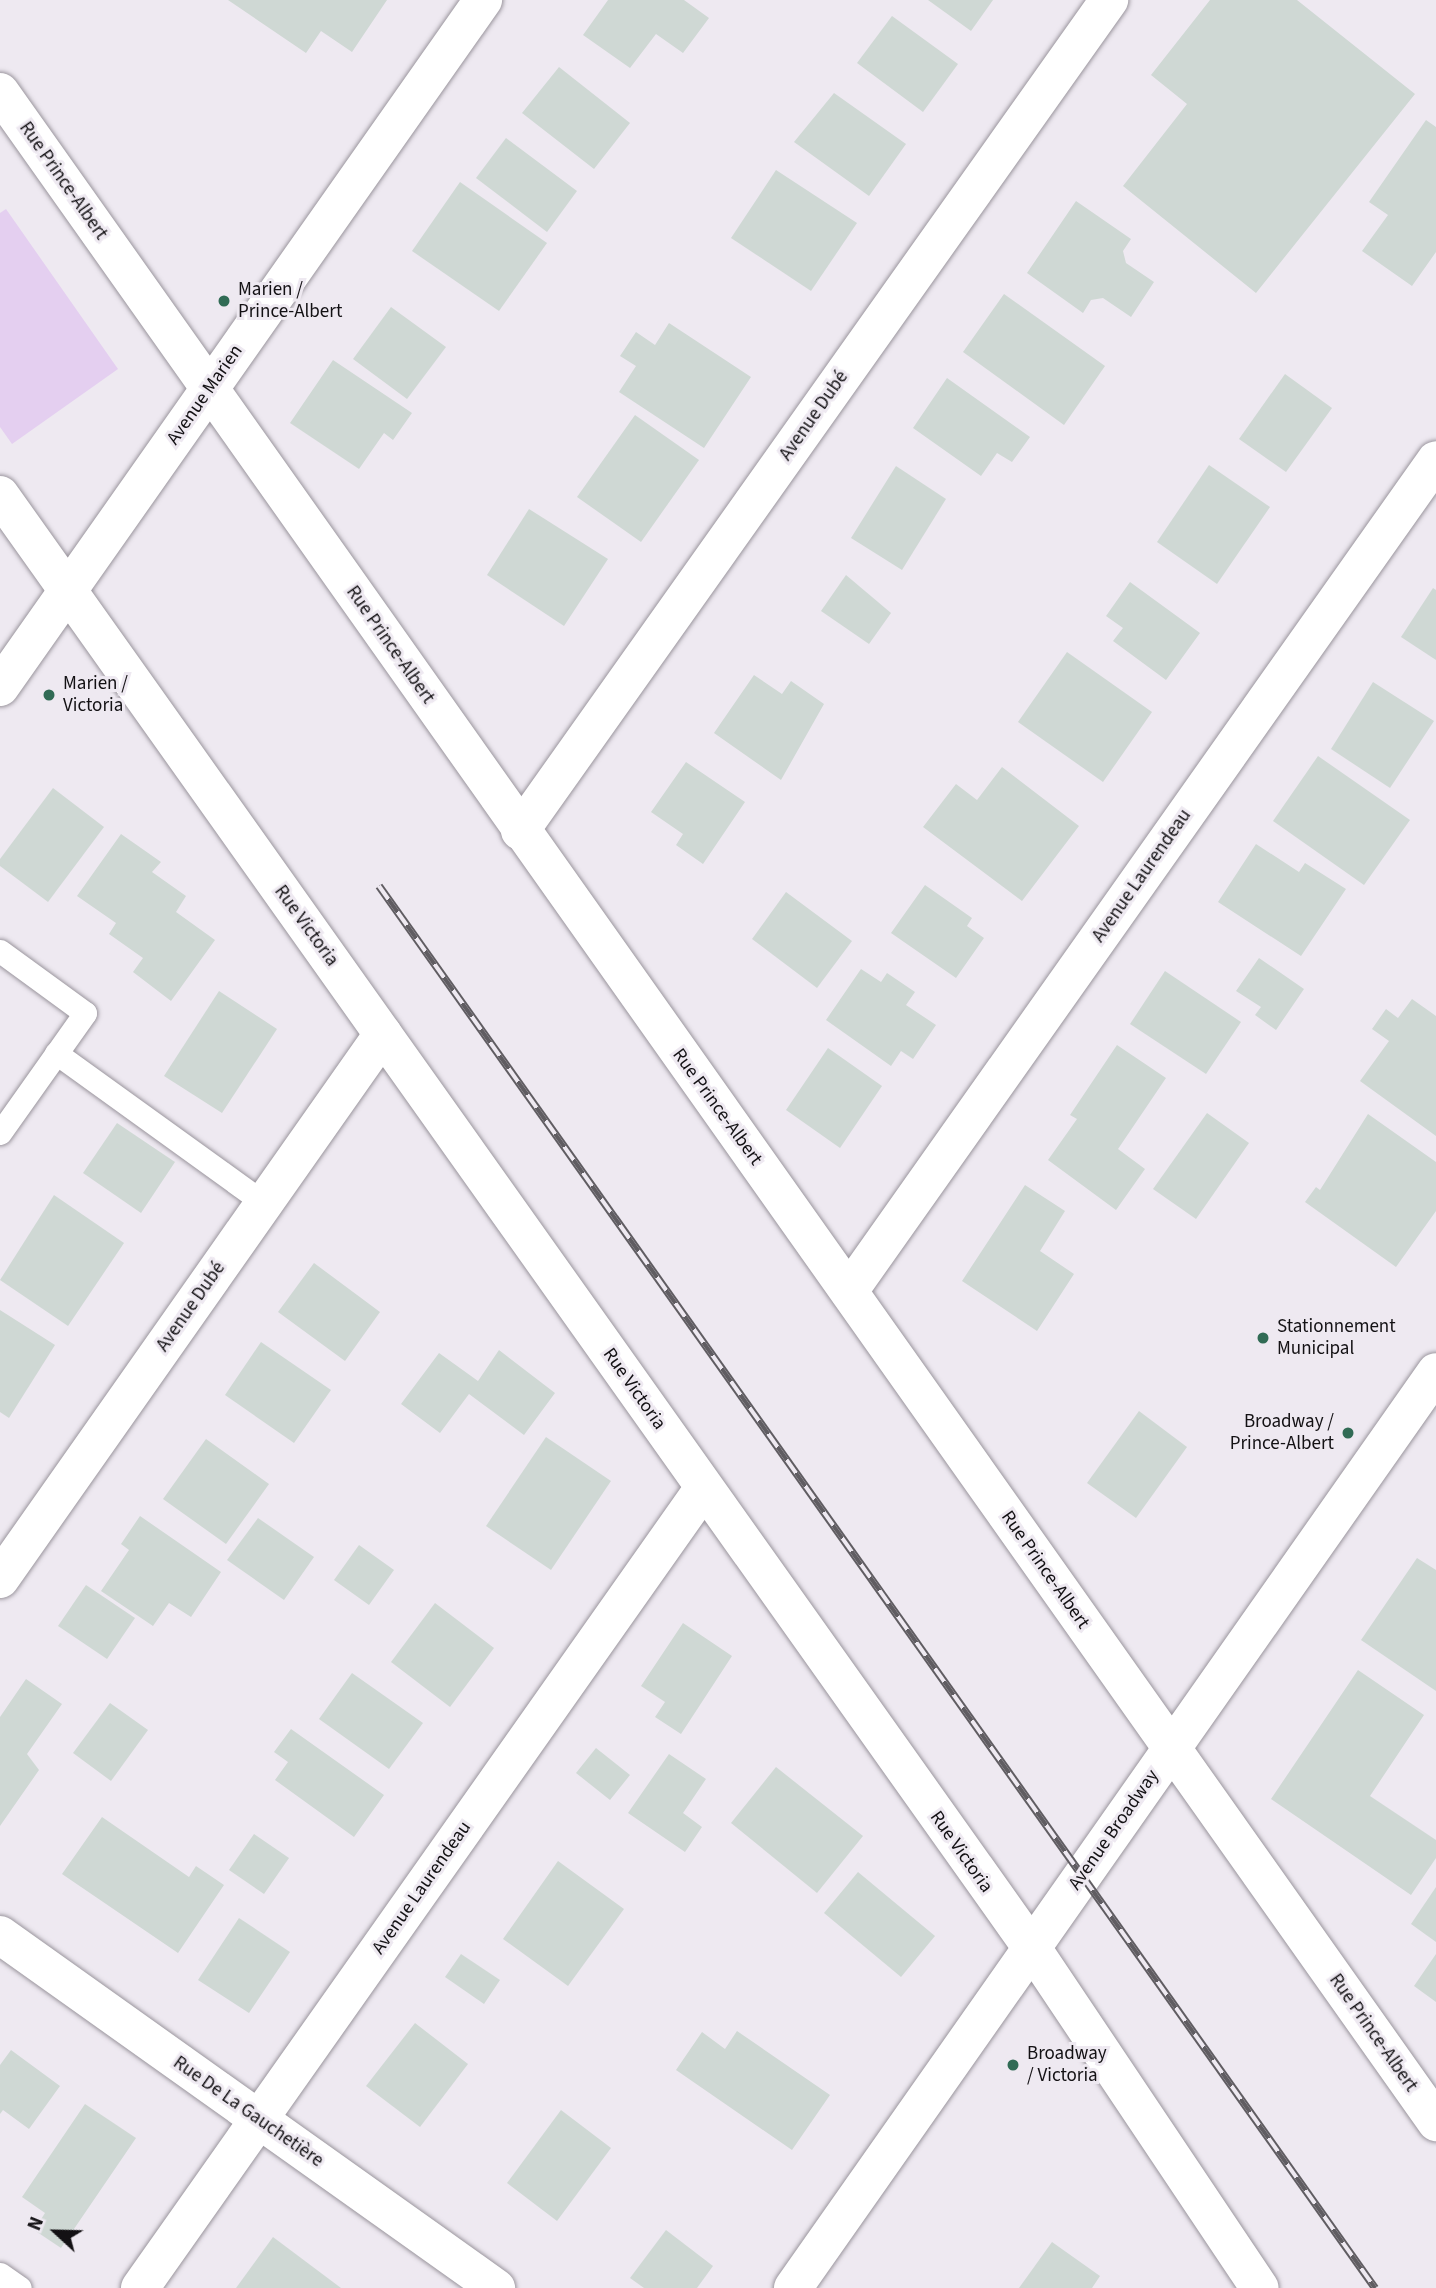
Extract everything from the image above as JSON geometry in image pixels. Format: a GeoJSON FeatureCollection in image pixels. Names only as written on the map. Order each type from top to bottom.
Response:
{"type":"FeatureCollection","features":[{"type":"Feature","properties":{"kind":"street","name":"Avenue Marien"},"geometry":{"type":"LineString","coordinates":[[0,687],[483,0]]}},
{"type":"Feature","properties":{"kind":"street","name":"Avenue Dubé"},"geometry":{"type":"LineString","coordinates":[[520,831],[1109,0]]}},
{"type":"Feature","properties":{"kind":"street","name":"Rue Prince-Albert"},"geometry":{"type":"LineString","coordinates":[[0,92],[211,388],[520,831],[849,1291],[1436,2122]]}},
{"type":"Feature","properties":{"kind":"street","name":"Avenue Laurendeau"},"geometry":{"type":"LineString","coordinates":[[849,1291],[1436,460]]}},
{"type":"Feature","properties":{"kind":"street","name":"Rue Victoria"},"geometry":{"type":"LineString","coordinates":[[0,495],[1032,1948],[1259,2288]]}},
{"type":"Feature","properties":{"kind":"street","name":"Avenue Dubé"},"geometry":{"type":"LineString","coordinates":[[0,1579],[383,1034]]}},
{"type":"Feature","properties":{"kind":"street","name":"Avenue Broadway"},"geometry":{"type":"LineString","coordinates":[[793,2288],[1436,1372]]}},
{"type":"Feature","properties":{"kind":"street","name":"Avenue Laurendeau"},"geometry":{"type":"LineString","coordinates":[[140,2288],[705,1488]]}},
{"type":"Feature","properties":{"kind":"street","name":"Rue De La Gauchetière"},"geometry":{"type":"LineString","coordinates":[[0,1936],[496,2288]]}},
{"type":"Feature","properties":{"kind":"lane"},"geometry":{"type":"LineString","coordinates":[[0,951],[85,1013],[0,1133]]}},
{"type":"Feature","properties":{"kind":"lane"},"geometry":{"type":"LineString","coordinates":[[56,1054],[264,1203]]}},
{"type":"Feature","properties":{"kind":"lane"},"geometry":{"type":"LineString","coordinates":[[0,2274],[20,2288]]}},
{"type":"Feature","properties":{"kind":"shaded area"},"geometry":{"type":"Polygon","coordinates":[[[6,209],[118,369],[12,444],[0,427],[0,213],[6,209]]]}},
{"type":"Feature","properties":{"kind":"building"},"geometry":{"type":"Polygon","coordinates":[[[228,0],[387,0],[352,52],[321,31],[306,53],[228,0]]]}},
{"type":"Feature","properties":{"kind":"building"},"geometry":{"type":"Polygon","coordinates":[[[608,0],[684,0],[709,18],[683,53],[656,34],[630,68],[583,35],[608,0]]]}},
{"type":"Feature","properties":{"kind":"building"},"geometry":{"type":"Polygon","coordinates":[[[928,0],[993,0],[971,31],[928,0]]]}},
{"type":"Feature","properties":{"kind":"building"},"geometry":{"type":"Polygon","coordinates":[[[1210,0],[1297,0],[1415,94],[1256,293],[1123,186],[1187,104],[1151,75],[1210,0]]]}},
{"type":"Feature","properties":{"kind":"building"},"geometry":{"type":"Polygon","coordinates":[[[892,16],[958,64],[923,112],[857,63],[892,16]]]}},
{"type":"Feature","properties":{"kind":"building"},"geometry":{"type":"Polygon","coordinates":[[[559,67],[630,123],[594,169],[522,113],[559,67]]]}},
{"type":"Feature","properties":{"kind":"building"},"geometry":{"type":"Polygon","coordinates":[[[834,93],[906,144],[869,196],[794,142],[834,93]]]}},
{"type":"Feature","properties":{"kind":"building"},"geometry":{"type":"Polygon","coordinates":[[[1426,120],[1436,127],[1436,252],[1412,286],[1362,251],[1388,215],[1369,202],[1426,120]]]}},
{"type":"Feature","properties":{"kind":"building"},"geometry":{"type":"Polygon","coordinates":[[[506,138],[577,191],[547,232],[476,178],[506,138]]]}},
{"type":"Feature","properties":{"kind":"building"},"geometry":{"type":"Polygon","coordinates":[[[776,170],[857,223],[811,291],[731,238],[776,170]]]}},
{"type":"Feature","properties":{"kind":"building"},"geometry":{"type":"Polygon","coordinates":[[[460,182],[547,243],[499,311],[412,251],[460,182]]]}},
{"type":"Feature","properties":{"kind":"building"},"geometry":{"type":"Polygon","coordinates":[[[1076,201],[1131,239],[1123,251],[1126,263],[1154,282],[1131,317],[1103,298],[1091,300],[1083,313],[1027,273],[1076,201]]]}},
{"type":"Feature","properties":{"kind":"building"},"geometry":{"type":"Polygon","coordinates":[[[1004,294],[1105,366],[1064,425],[963,352],[1004,294]]]}},
{"type":"Feature","properties":{"kind":"building"},"geometry":{"type":"Polygon","coordinates":[[[391,307],[446,347],[407,399],[353,359],[391,307]]]}},
{"type":"Feature","properties":{"kind":"building"},"geometry":{"type":"Polygon","coordinates":[[[669,323],[751,377],[704,448],[619,392],[636,366],[620,356],[636,332],[655,345],[669,323]]]}},
{"type":"Feature","properties":{"kind":"building"},"geometry":{"type":"Polygon","coordinates":[[[333,360],[412,413],[393,440],[384,433],[359,469],[290,423],[333,360]]]}},
{"type":"Feature","properties":{"kind":"building"},"geometry":{"type":"Polygon","coordinates":[[[1285,374],[1332,408],[1286,472],[1239,439],[1285,374]]]}},
{"type":"Feature","properties":{"kind":"building"},"geometry":{"type":"Polygon","coordinates":[[[947,378],[1030,437],[1012,462],[997,453],[981,476],[913,428],[947,378]]]}},
{"type":"Feature","properties":{"kind":"building"},"geometry":{"type":"Polygon","coordinates":[[[635,415],[699,460],[641,542],[577,497],[635,415]]]}},
{"type":"Feature","properties":{"kind":"building"},"geometry":{"type":"Polygon","coordinates":[[[1209,465],[1270,507],[1217,584],[1157,542],[1209,465]]]}},
{"type":"Feature","properties":{"kind":"building"},"geometry":{"type":"Polygon","coordinates":[[[896,466],[946,499],[902,570],[851,538],[896,466]]]}},
{"type":"Feature","properties":{"kind":"building"},"geometry":{"type":"Polygon","coordinates":[[[529,509],[608,559],[564,626],[487,575],[529,509]]]}},
{"type":"Feature","properties":{"kind":"building"},"geometry":{"type":"Polygon","coordinates":[[[846,575],[891,613],[869,644],[821,611],[846,575]]]}},
{"type":"Feature","properties":{"kind":"building"},"geometry":{"type":"Polygon","coordinates":[[[1130,582],[1200,633],[1166,680],[1113,641],[1123,628],[1106,616],[1130,582]]]}},
{"type":"Feature","properties":{"kind":"building"},"geometry":{"type":"Polygon","coordinates":[[[1433,588],[1436,590],[1436,660],[1401,637],[1433,588]]]}},
{"type":"Feature","properties":{"kind":"building"},"geometry":{"type":"Polygon","coordinates":[[[1067,652],[1152,712],[1103,782],[1018,722],[1067,652]]]}},
{"type":"Feature","properties":{"kind":"building"},"geometry":{"type":"Polygon","coordinates":[[[754,675],[782,694],[791,681],[824,704],[781,780],[714,733],[754,675]]]}},
{"type":"Feature","properties":{"kind":"building"},"geometry":{"type":"Polygon","coordinates":[[[1373,682],[1434,721],[1390,788],[1331,749],[1373,682]]]}},
{"type":"Feature","properties":{"kind":"building"},"geometry":{"type":"Polygon","coordinates":[[[1318,756],[1410,820],[1364,885],[1273,821],[1318,756]]]}},
{"type":"Feature","properties":{"kind":"building"},"geometry":{"type":"Polygon","coordinates":[[[686,762],[745,802],[703,864],[676,845],[683,834],[651,812],[686,762]]]}},
{"type":"Feature","properties":{"kind":"building"},"geometry":{"type":"Polygon","coordinates":[[[1002,767],[1079,826],[1022,901],[923,827],[956,784],[977,800],[1002,767]]]}},
{"type":"Feature","properties":{"kind":"building"},"geometry":{"type":"Polygon","coordinates":[[[53,788],[104,827],[48,902],[0,866],[0,859],[53,788]]]}},
{"type":"Feature","properties":{"kind":"building"},"geometry":{"type":"Polygon","coordinates":[[[121,834],[161,862],[152,872],[186,896],[176,912],[215,940],[171,1001],[133,972],[143,958],[109,934],[116,923],[77,896],[121,834]]]}},
{"type":"Feature","properties":{"kind":"building"},"geometry":{"type":"Polygon","coordinates":[[[1256,844],[1299,872],[1305,863],[1346,889],[1301,956],[1218,902],[1256,844]]]}},
{"type":"Feature","properties":{"kind":"building"},"geometry":{"type":"Polygon","coordinates":[[[925,885],[972,918],[967,926],[984,938],[956,978],[891,933],[925,885]]]}},
{"type":"Feature","properties":{"kind":"building"},"geometry":{"type":"Polygon","coordinates":[[[786,892],[852,941],[817,988],[752,939],[786,892]]]}},
{"type":"Feature","properties":{"kind":"building"},"geometry":{"type":"Polygon","coordinates":[[[1259,958],[1304,989],[1276,1030],[1255,1015],[1261,1007],[1236,991],[1259,958]]]}},
{"type":"Feature","properties":{"kind":"building"},"geometry":{"type":"Polygon","coordinates":[[[861,969],[881,982],[887,973],[915,992],[906,1005],[936,1025],[913,1059],[901,1051],[891,1066],[826,1020],[861,969]]]}},
{"type":"Feature","properties":{"kind":"building"},"geometry":{"type":"Polygon","coordinates":[[[1165,971],[1241,1022],[1206,1074],[1130,1024],[1165,971]]]}},
{"type":"Feature","properties":{"kind":"building"},"geometry":{"type":"Polygon","coordinates":[[[219,991],[277,1029],[222,1113],[164,1076],[219,991]]]}},
{"type":"Feature","properties":{"kind":"building"},"geometry":{"type":"Polygon","coordinates":[[[1412,999],[1436,1016],[1436,1136],[1360,1081],[1389,1041],[1372,1029],[1386,1009],[1398,1018],[1412,999]]]}},
{"type":"Feature","properties":{"kind":"building"},"geometry":{"type":"Polygon","coordinates":[[[1117,1045],[1166,1078],[1118,1149],[1145,1169],[1116,1210],[1048,1160],[1077,1119],[1070,1115],[1117,1045]]]}},
{"type":"Feature","properties":{"kind":"building"},"geometry":{"type":"Polygon","coordinates":[[[828,1048],[882,1086],[840,1148],[786,1110],[828,1048]]]}},
{"type":"Feature","properties":{"kind":"building"},"geometry":{"type":"Polygon","coordinates":[[[1207,1113],[1249,1143],[1196,1219],[1153,1189],[1207,1113]]]}},
{"type":"Feature","properties":{"kind":"building"},"geometry":{"type":"Polygon","coordinates":[[[1368,1114],[1436,1162],[1436,1211],[1396,1267],[1305,1202],[1316,1187],[1320,1190],[1368,1114]]]}},
{"type":"Feature","properties":{"kind":"building"},"geometry":{"type":"Polygon","coordinates":[[[117,1123],[175,1162],[141,1213],[83,1173],[117,1123]]]}},
{"type":"Feature","properties":{"kind":"building"},"geometry":{"type":"Polygon","coordinates":[[[1025,1185],[1065,1211],[1040,1251],[1074,1274],[1037,1331],[962,1281],[1025,1185]]]}},
{"type":"Feature","properties":{"kind":"building"},"geometry":{"type":"Polygon","coordinates":[[[54,1195],[124,1243],[68,1326],[0,1280],[54,1195]]]}},
{"type":"Feature","properties":{"kind":"building"},"geometry":{"type":"Polygon","coordinates":[[[314,1263],[380,1312],[345,1361],[278,1312],[314,1263]]]}},
{"type":"Feature","properties":{"kind":"building"},"geometry":{"type":"Polygon","coordinates":[[[0,1310],[55,1345],[9,1418],[0,1412],[0,1310]]]}},
{"type":"Feature","properties":{"kind":"building"},"geometry":{"type":"Polygon","coordinates":[[[261,1342],[331,1390],[294,1443],[225,1395],[261,1342]]]}},
{"type":"Feature","properties":{"kind":"building"},"geometry":{"type":"Polygon","coordinates":[[[499,1350],[555,1393],[524,1435],[469,1394],[440,1433],[401,1404],[439,1353],[478,1381],[499,1350]]]}},
{"type":"Feature","properties":{"kind":"building"},"geometry":{"type":"Polygon","coordinates":[[[1139,1411],[1187,1447],[1136,1518],[1087,1483],[1139,1411]]]}},
{"type":"Feature","properties":{"kind":"building"},"geometry":{"type":"Polygon","coordinates":[[[546,1437],[611,1481],[551,1570],[486,1526],[546,1437]]]}},
{"type":"Feature","properties":{"kind":"building"},"geometry":{"type":"Polygon","coordinates":[[[206,1439],[269,1484],[226,1544],[163,1499],[206,1439]]]}},
{"type":"Feature","properties":{"kind":"building"},"geometry":{"type":"Polygon","coordinates":[[[140,1516],[221,1572],[191,1617],[169,1603],[153,1626],[101,1591],[129,1550],[121,1544],[140,1516]]]}},
{"type":"Feature","properties":{"kind":"building"},"geometry":{"type":"Polygon","coordinates":[[[258,1518],[314,1557],[284,1600],[227,1560],[258,1518]]]}},
{"type":"Feature","properties":{"kind":"building"},"geometry":{"type":"Polygon","coordinates":[[[359,1545],[394,1570],[369,1605],[334,1580],[359,1545]]]}},
{"type":"Feature","properties":{"kind":"building"},"geometry":{"type":"Polygon","coordinates":[[[1417,1558],[1436,1570],[1436,1691],[1361,1640],[1417,1558]]]}},
{"type":"Feature","properties":{"kind":"building"},"geometry":{"type":"Polygon","coordinates":[[[86,1585],[135,1618],[107,1659],[58,1626],[86,1585]]]}},
{"type":"Feature","properties":{"kind":"building"},"geometry":{"type":"Polygon","coordinates":[[[435,1603],[494,1648],[450,1707],[391,1662],[435,1603]]]}},
{"type":"Feature","properties":{"kind":"building"},"geometry":{"type":"Polygon","coordinates":[[[683,1623],[732,1656],[681,1734],[655,1717],[665,1702],[641,1686],[683,1623]]]}},
{"type":"Feature","properties":{"kind":"building"},"geometry":{"type":"Polygon","coordinates":[[[1358,1670],[1424,1715],[1370,1796],[1436,1840],[1436,1858],[1411,1895],[1271,1799],[1358,1670]]]}},
{"type":"Feature","properties":{"kind":"building"},"geometry":{"type":"Polygon","coordinates":[[[352,1673],[423,1723],[389,1769],[319,1719],[352,1673]]]}},
{"type":"Feature","properties":{"kind":"building"},"geometry":{"type":"Polygon","coordinates":[[[26,1679],[62,1704],[27,1754],[39,1770],[0,1826],[0,1717],[26,1679]]]}},
{"type":"Feature","properties":{"kind":"building"},"geometry":{"type":"Polygon","coordinates":[[[110,1703],[148,1730],[111,1781],[73,1753],[110,1703]]]}},
{"type":"Feature","properties":{"kind":"building"},"geometry":{"type":"Polygon","coordinates":[[[291,1729],[384,1795],[354,1837],[275,1780],[288,1762],[274,1752],[291,1729]]]}},
{"type":"Feature","properties":{"kind":"building"},"geometry":{"type":"Polygon","coordinates":[[[596,1748],[630,1775],[610,1800],[576,1773],[596,1748]]]}},
{"type":"Feature","properties":{"kind":"building"},"geometry":{"type":"Polygon","coordinates":[[[669,1754],[706,1779],[683,1813],[702,1827],[685,1852],[628,1813],[669,1754]]]}},
{"type":"Feature","properties":{"kind":"building"},"geometry":{"type":"Polygon","coordinates":[[[776,1767],[863,1836],[817,1893],[731,1823],[776,1767]]]}},
{"type":"Feature","properties":{"kind":"building"},"geometry":{"type":"Polygon","coordinates":[[[102,1817],[189,1877],[196,1866],[224,1885],[178,1953],[62,1874],[102,1817]]]}},
{"type":"Feature","properties":{"kind":"building"},"geometry":{"type":"Polygon","coordinates":[[[254,1834],[289,1858],[264,1894],[229,1870],[254,1834]]]}},
{"type":"Feature","properties":{"kind":"building"},"geometry":{"type":"Polygon","coordinates":[[[558,1861],[624,1909],[568,1986],[503,1939],[558,1861]]]}},
{"type":"Feature","properties":{"kind":"building"},"geometry":{"type":"Polygon","coordinates":[[[858,1872],[935,1936],[901,1977],[824,1913],[858,1872]]]}},
{"type":"Feature","properties":{"kind":"building"},"geometry":{"type":"Polygon","coordinates":[[[1436,1887],[1436,1942],[1411,1924],[1436,1887]]]}},
{"type":"Feature","properties":{"kind":"building"},"geometry":{"type":"Polygon","coordinates":[[[239,1918],[290,1952],[249,2013],[198,1980],[239,1918]]]}},
{"type":"Feature","properties":{"kind":"building"},"geometry":{"type":"Polygon","coordinates":[[[461,1954],[500,1980],[484,2004],[445,1977],[461,1954]]]}},
{"type":"Feature","properties":{"kind":"building"},"geometry":{"type":"Polygon","coordinates":[[[1436,1954],[1436,2002],[1414,1986],[1436,1954]]]}},
{"type":"Feature","properties":{"kind":"building"},"geometry":{"type":"Polygon","coordinates":[[[415,2023],[468,2064],[420,2127],[366,2086],[415,2023]]]}},
{"type":"Feature","properties":{"kind":"building"},"geometry":{"type":"Polygon","coordinates":[[[737,2031],[830,2095],[792,2150],[676,2070],[702,2032],[725,2049],[737,2031]]]}},
{"type":"Feature","properties":{"kind":"building"},"geometry":{"type":"Polygon","coordinates":[[[11,2050],[60,2086],[29,2129],[3,2110],[0,2114],[0,2065],[11,2050]]]}},
{"type":"Feature","properties":{"kind":"building"},"geometry":{"type":"Polygon","coordinates":[[[85,2104],[136,2138],[61,2248],[34,2230],[45,2213],[22,2197],[85,2104]]]}},
{"type":"Feature","properties":{"kind":"building"},"geometry":{"type":"Polygon","coordinates":[[[561,2110],[611,2148],[557,2221],[507,2183],[561,2110]]]}},
{"type":"Feature","properties":{"kind":"building"},"geometry":{"type":"Polygon","coordinates":[[[666,2230],[713,2266],[697,2288],[644,2288],[630,2278],[666,2230]]]}},
{"type":"Feature","properties":{"kind":"building"},"geometry":{"type":"Polygon","coordinates":[[[273,2237],[341,2288],[236,2288],[273,2237]]]}},
{"type":"Feature","properties":{"kind":"building"},"geometry":{"type":"Polygon","coordinates":[[[1052,2242],[1100,2276],[1092,2288],[1019,2288],[1052,2242]]]}},
{"type":"Feature","properties":{"kind":"railway"},"geometry":{"type":"LineString","coordinates":[[379,886],[1375,2288]]}},
{"type":"Feature","properties":{"kind":"place","name":"Marien / Prince-Albert"},"geometry":{"type":"Point","coordinates":[224,301]}},
{"type":"Feature","properties":{"kind":"place","name":"Marien / Victoria"},"geometry":{"type":"Point","coordinates":[49,695]}},
{"type":"Feature","properties":{"kind":"place","name":"Stationnement Municipal"},"geometry":{"type":"Point","coordinates":[1263,1338]}},
{"type":"Feature","properties":{"kind":"place","name":"Broadway / Prince-Albert"},"geometry":{"type":"Point","coordinates":[1348,1433]}},
{"type":"Feature","properties":{"kind":"place","name":"Broadway / Victoria"},"geometry":{"type":"Point","coordinates":[1013,2065]}}]}
